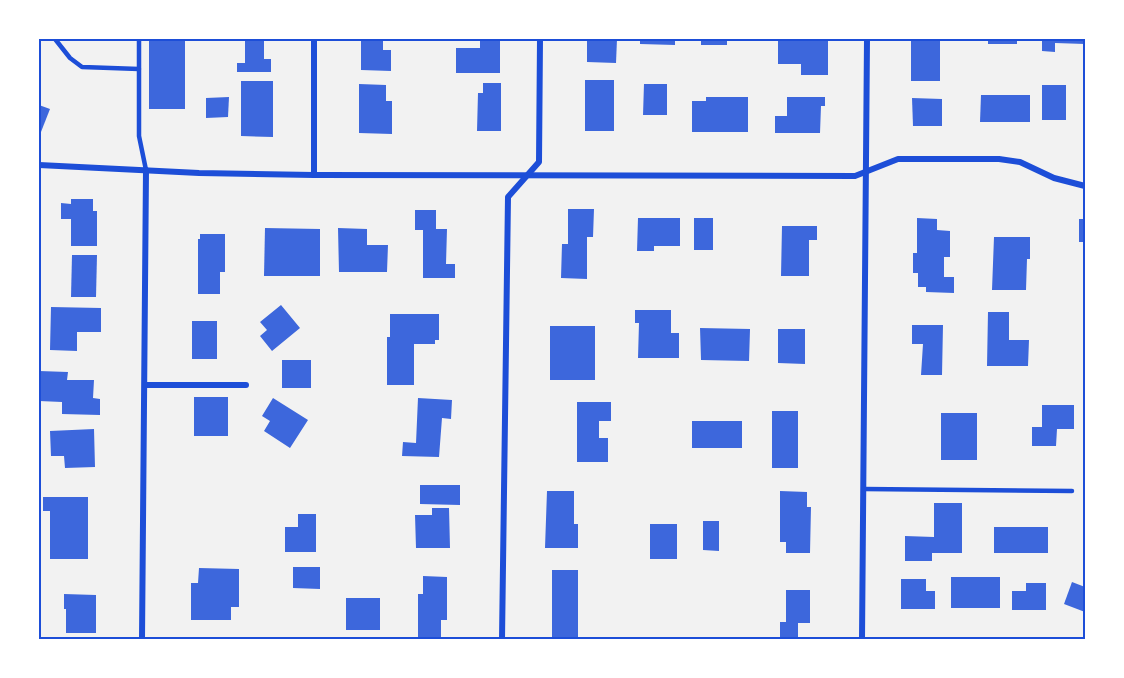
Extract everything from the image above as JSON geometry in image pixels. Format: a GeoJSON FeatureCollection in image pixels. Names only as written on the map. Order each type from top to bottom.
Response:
{"type":"FeatureCollection","features":[{"type":"Feature","properties":{"kind":"street"},"geometry":{"type":"LineString","coordinates":[[314,39],[314,175]]}},
{"type":"Feature","properties":{"kind":"street"},"geometry":{"type":"LineString","coordinates":[[502,639],[508,197],[539,162],[540,39]]}},
{"type":"Feature","properties":{"kind":"street"},"geometry":{"type":"LineString","coordinates":[[862,639],[867,39]]}},
{"type":"Feature","properties":{"kind":"street"},"geometry":{"type":"LineString","coordinates":[[39,165],[314,175],[855,176],[898,159],[999,159],[1020,162],[1054,178],[1085,186]]}},
{"type":"Feature","properties":{"kind":"street"},"geometry":{"type":"LineString","coordinates":[[142,639],[146,170]]}},
{"type":"Feature","properties":{"kind":"street"},"geometry":{"type":"LineString","coordinates":[[145,385],[246,385]]}},
{"type":"Feature","properties":{"kind":"lane"},"geometry":{"type":"LineString","coordinates":[[55,39],[70,58],[82,67],[139,69]]}},
{"type":"Feature","properties":{"kind":"lane"},"geometry":{"type":"LineString","coordinates":[[140,39],[139,136],[146,170]]}},
{"type":"Feature","properties":{"kind":"lane"},"geometry":{"type":"LineString","coordinates":[[864,489],[1072,491]]}},
{"type":"Feature","properties":{"kind":"building"},"geometry":{"type":"Polygon","coordinates":[[[149,39],[185,39],[185,109],[149,109],[149,39]]]}},
{"type":"Feature","properties":{"kind":"building"},"geometry":{"type":"Polygon","coordinates":[[[245,39],[264,39],[264,59],[271,59],[271,72],[237,72],[237,63],[245,63],[245,39]]]}},
{"type":"Feature","properties":{"kind":"building"},"geometry":{"type":"Polygon","coordinates":[[[361,39],[383,39],[383,50],[391,50],[391,71],[361,70],[361,39]]]}},
{"type":"Feature","properties":{"kind":"building"},"geometry":{"type":"Polygon","coordinates":[[[480,39],[500,39],[500,73],[456,73],[456,48],[480,48],[480,39]]]}},
{"type":"Feature","properties":{"kind":"building"},"geometry":{"type":"Polygon","coordinates":[[[587,39],[617,39],[616,63],[587,62],[587,39]]]}},
{"type":"Feature","properties":{"kind":"building"},"geometry":{"type":"Polygon","coordinates":[[[640,39],[675,39],[675,45],[640,44],[640,39]]]}},
{"type":"Feature","properties":{"kind":"building"},"geometry":{"type":"Polygon","coordinates":[[[701,39],[727,39],[727,45],[701,45],[701,39]]]}},
{"type":"Feature","properties":{"kind":"building"},"geometry":{"type":"Polygon","coordinates":[[[778,39],[828,39],[828,75],[801,75],[801,64],[778,64],[778,39]]]}},
{"type":"Feature","properties":{"kind":"building"},"geometry":{"type":"Polygon","coordinates":[[[911,39],[940,39],[940,81],[911,81],[911,39]]]}},
{"type":"Feature","properties":{"kind":"building"},"geometry":{"type":"Polygon","coordinates":[[[988,39],[1017,39],[1017,44],[988,44],[988,39]]]}},
{"type":"Feature","properties":{"kind":"building"},"geometry":{"type":"Polygon","coordinates":[[[1042,39],[1085,39],[1085,44],[1055,43],[1055,52],[1042,51],[1042,39]]]}},
{"type":"Feature","properties":{"kind":"building"},"geometry":{"type":"Polygon","coordinates":[[[585,80],[614,80],[614,131],[585,131],[585,80]]]}},
{"type":"Feature","properties":{"kind":"building"},"geometry":{"type":"Polygon","coordinates":[[[241,81],[273,81],[273,137],[241,136],[241,81]]]}},
{"type":"Feature","properties":{"kind":"building"},"geometry":{"type":"Polygon","coordinates":[[[483,83],[501,83],[501,131],[477,131],[478,93],[483,93],[483,83]]]}},
{"type":"Feature","properties":{"kind":"building"},"geometry":{"type":"Polygon","coordinates":[[[359,84],[386,85],[386,101],[392,101],[392,134],[359,133],[359,84]]]}},
{"type":"Feature","properties":{"kind":"building"},"geometry":{"type":"Polygon","coordinates":[[[644,84],[667,84],[667,115],[643,115],[644,84]]]}},
{"type":"Feature","properties":{"kind":"building"},"geometry":{"type":"Polygon","coordinates":[[[1042,85],[1066,85],[1066,120],[1042,120],[1042,85]]]}},
{"type":"Feature","properties":{"kind":"building"},"geometry":{"type":"Polygon","coordinates":[[[981,95],[1030,95],[1030,122],[980,122],[981,95]]]}},
{"type":"Feature","properties":{"kind":"building"},"geometry":{"type":"Polygon","coordinates":[[[229,97],[228,117],[206,118],[206,98],[229,97]]]}},
{"type":"Feature","properties":{"kind":"building"},"geometry":{"type":"Polygon","coordinates":[[[706,97],[748,97],[748,132],[692,132],[692,101],[706,101],[706,97]]]}},
{"type":"Feature","properties":{"kind":"building"},"geometry":{"type":"Polygon","coordinates":[[[787,97],[825,97],[825,106],[821,106],[820,133],[775,133],[775,116],[787,116],[787,97]]]}},
{"type":"Feature","properties":{"kind":"building"},"geometry":{"type":"Polygon","coordinates":[[[912,98],[942,99],[942,126],[913,126],[912,98]]]}},
{"type":"Feature","properties":{"kind":"building"},"geometry":{"type":"Polygon","coordinates":[[[39,105],[50,109],[39,137],[39,105]]]}},
{"type":"Feature","properties":{"kind":"building"},"geometry":{"type":"Polygon","coordinates":[[[71,199],[93,199],[93,211],[97,211],[97,246],[71,246],[71,219],[61,219],[61,203],[71,204],[71,199]]]}},
{"type":"Feature","properties":{"kind":"building"},"geometry":{"type":"Polygon","coordinates":[[[568,209],[594,209],[593,237],[587,237],[587,279],[561,278],[562,244],[568,244],[568,209]]]}},
{"type":"Feature","properties":{"kind":"building"},"geometry":{"type":"Polygon","coordinates":[[[415,210],[436,210],[436,229],[447,229],[446,264],[455,264],[455,278],[423,278],[423,230],[415,230],[415,210]]]}},
{"type":"Feature","properties":{"kind":"building"},"geometry":{"type":"Polygon","coordinates":[[[638,218],[680,218],[680,246],[654,246],[654,251],[637,251],[638,218]]]}},
{"type":"Feature","properties":{"kind":"building"},"geometry":{"type":"Polygon","coordinates":[[[694,218],[713,218],[713,250],[694,250],[694,218]]]}},
{"type":"Feature","properties":{"kind":"building"},"geometry":{"type":"Polygon","coordinates":[[[917,218],[937,219],[937,230],[950,231],[950,257],[944,257],[944,277],[954,277],[954,293],[926,292],[926,287],[918,287],[918,273],[913,273],[913,253],[917,253],[917,218]]]}},
{"type":"Feature","properties":{"kind":"building"},"geometry":{"type":"Polygon","coordinates":[[[1079,219],[1085,219],[1085,242],[1079,242],[1079,219]]]}},
{"type":"Feature","properties":{"kind":"building"},"geometry":{"type":"Polygon","coordinates":[[[782,226],[817,226],[817,240],[809,240],[809,276],[781,276],[782,226]]]}},
{"type":"Feature","properties":{"kind":"building"},"geometry":{"type":"Polygon","coordinates":[[[265,228],[320,229],[320,276],[264,276],[265,228]]]}},
{"type":"Feature","properties":{"kind":"building"},"geometry":{"type":"Polygon","coordinates":[[[338,228],[367,229],[367,245],[388,245],[387,272],[339,272],[338,228]]]}},
{"type":"Feature","properties":{"kind":"building"},"geometry":{"type":"Polygon","coordinates":[[[200,234],[225,234],[225,272],[220,272],[220,294],[198,294],[198,239],[200,239],[200,234]]]}},
{"type":"Feature","properties":{"kind":"building"},"geometry":{"type":"Polygon","coordinates":[[[994,237],[1030,237],[1026,290],[992,290],[994,237]]]}},
{"type":"Feature","properties":{"kind":"building"},"geometry":{"type":"Polygon","coordinates":[[[72,255],[97,255],[96,297],[71,297],[72,255]]]}},
{"type":"Feature","properties":{"kind":"building"},"geometry":{"type":"Polygon","coordinates":[[[281,305],[300,328],[272,351],[260,336],[267,330],[260,322],[281,305]]]}},
{"type":"Feature","properties":{"kind":"building"},"geometry":{"type":"Polygon","coordinates":[[[51,307],[101,308],[101,332],[77,332],[77,351],[50,350],[51,307]]]}},
{"type":"Feature","properties":{"kind":"building"},"geometry":{"type":"Polygon","coordinates":[[[635,310],[671,310],[671,333],[679,333],[679,358],[638,358],[639,323],[635,323],[635,310]]]}},
{"type":"Feature","properties":{"kind":"building"},"geometry":{"type":"Polygon","coordinates":[[[988,312],[1009,312],[1009,340],[1029,340],[1028,366],[987,366],[988,312]]]}},
{"type":"Feature","properties":{"kind":"building"},"geometry":{"type":"Polygon","coordinates":[[[390,314],[439,314],[439,340],[435,340],[435,344],[414,344],[414,385],[387,385],[387,337],[390,337],[390,314]]]}},
{"type":"Feature","properties":{"kind":"building"},"geometry":{"type":"Polygon","coordinates":[[[192,321],[217,321],[217,359],[192,359],[192,321]]]}},
{"type":"Feature","properties":{"kind":"building"},"geometry":{"type":"Polygon","coordinates":[[[912,325],[943,325],[942,375],[921,375],[923,344],[912,344],[912,325]]]}},
{"type":"Feature","properties":{"kind":"building"},"geometry":{"type":"Polygon","coordinates":[[[550,326],[595,326],[595,380],[550,380],[550,326]]]}},
{"type":"Feature","properties":{"kind":"building"},"geometry":{"type":"Polygon","coordinates":[[[700,328],[750,329],[749,361],[701,360],[700,328]]]}},
{"type":"Feature","properties":{"kind":"building"},"geometry":{"type":"Polygon","coordinates":[[[778,329],[805,329],[805,364],[778,363],[778,329]]]}},
{"type":"Feature","properties":{"kind":"building"},"geometry":{"type":"Polygon","coordinates":[[[282,360],[311,360],[311,388],[282,388],[282,360]]]}},
{"type":"Feature","properties":{"kind":"building"},"geometry":{"type":"Polygon","coordinates":[[[39,371],[68,372],[67,380],[94,380],[93,398],[100,399],[100,415],[62,414],[62,402],[39,401],[39,371]]]}},
{"type":"Feature","properties":{"kind":"building"},"geometry":{"type":"Polygon","coordinates":[[[194,397],[228,397],[228,436],[194,436],[194,397]]]}},
{"type":"Feature","properties":{"kind":"building"},"geometry":{"type":"Polygon","coordinates":[[[273,398],[308,420],[290,448],[264,431],[270,421],[262,416],[273,398]]]}},
{"type":"Feature","properties":{"kind":"building"},"geometry":{"type":"Polygon","coordinates":[[[418,398],[452,400],[451,419],[442,418],[439,457],[402,456],[403,442],[416,443],[418,398]]]}},
{"type":"Feature","properties":{"kind":"building"},"geometry":{"type":"Polygon","coordinates":[[[577,402],[611,402],[611,421],[599,421],[599,438],[608,438],[608,462],[577,462],[577,402]]]}},
{"type":"Feature","properties":{"kind":"building"},"geometry":{"type":"Polygon","coordinates":[[[1042,405],[1074,405],[1074,429],[1057,429],[1056,446],[1032,446],[1032,427],[1042,427],[1042,405]]]}},
{"type":"Feature","properties":{"kind":"building"},"geometry":{"type":"Polygon","coordinates":[[[772,411],[798,411],[798,468],[772,468],[772,411]]]}},
{"type":"Feature","properties":{"kind":"building"},"geometry":{"type":"Polygon","coordinates":[[[941,413],[977,413],[977,460],[941,460],[941,413]]]}},
{"type":"Feature","properties":{"kind":"building"},"geometry":{"type":"Polygon","coordinates":[[[692,421],[742,421],[742,448],[692,448],[692,421]]]}},
{"type":"Feature","properties":{"kind":"building"},"geometry":{"type":"Polygon","coordinates":[[[94,429],[95,467],[65,468],[64,456],[51,456],[50,431],[94,429]]]}},
{"type":"Feature","properties":{"kind":"building"},"geometry":{"type":"Polygon","coordinates":[[[420,485],[460,485],[460,505],[420,504],[420,485]]]}},
{"type":"Feature","properties":{"kind":"building"},"geometry":{"type":"Polygon","coordinates":[[[547,491],[574,491],[574,524],[578,524],[578,548],[545,548],[547,491]]]}},
{"type":"Feature","properties":{"kind":"building"},"geometry":{"type":"Polygon","coordinates":[[[780,491],[807,492],[807,507],[811,507],[810,553],[786,553],[786,542],[780,542],[780,491]]]}},
{"type":"Feature","properties":{"kind":"building"},"geometry":{"type":"Polygon","coordinates":[[[43,497],[88,497],[88,559],[50,559],[50,511],[43,511],[43,497]]]}},
{"type":"Feature","properties":{"kind":"building"},"geometry":{"type":"Polygon","coordinates":[[[934,503],[962,503],[962,553],[932,553],[932,561],[905,561],[905,536],[934,537],[934,503]]]}},
{"type":"Feature","properties":{"kind":"building"},"geometry":{"type":"Polygon","coordinates":[[[432,508],[449,508],[450,548],[416,548],[415,515],[432,515],[432,508]]]}},
{"type":"Feature","properties":{"kind":"building"},"geometry":{"type":"Polygon","coordinates":[[[298,514],[316,514],[316,552],[285,552],[285,527],[298,527],[298,514]]]}},
{"type":"Feature","properties":{"kind":"building"},"geometry":{"type":"Polygon","coordinates":[[[703,521],[719,521],[719,551],[703,550],[703,521]]]}},
{"type":"Feature","properties":{"kind":"building"},"geometry":{"type":"Polygon","coordinates":[[[650,524],[677,524],[677,559],[650,559],[650,524]]]}},
{"type":"Feature","properties":{"kind":"building"},"geometry":{"type":"Polygon","coordinates":[[[994,527],[1048,527],[1048,553],[994,553],[994,527]]]}},
{"type":"Feature","properties":{"kind":"building"},"geometry":{"type":"Polygon","coordinates":[[[293,567],[320,567],[320,589],[293,588],[293,567]]]}},
{"type":"Feature","properties":{"kind":"building"},"geometry":{"type":"Polygon","coordinates":[[[199,568],[239,569],[239,607],[231,607],[231,620],[191,620],[191,583],[198,583],[199,568]]]}},
{"type":"Feature","properties":{"kind":"building"},"geometry":{"type":"Polygon","coordinates":[[[552,570],[578,570],[578,639],[552,639],[552,570]]]}},
{"type":"Feature","properties":{"kind":"building"},"geometry":{"type":"Polygon","coordinates":[[[423,576],[447,577],[447,620],[441,620],[441,639],[418,639],[418,594],[423,594],[423,576]]]}},
{"type":"Feature","properties":{"kind":"building"},"geometry":{"type":"Polygon","coordinates":[[[951,577],[1000,577],[1000,608],[951,608],[951,577]]]}},
{"type":"Feature","properties":{"kind":"building"},"geometry":{"type":"Polygon","coordinates":[[[901,579],[926,579],[926,591],[935,591],[935,609],[901,609],[901,579]]]}},
{"type":"Feature","properties":{"kind":"building"},"geometry":{"type":"Polygon","coordinates":[[[1072,582],[1085,587],[1085,612],[1064,604],[1072,582]]]}},
{"type":"Feature","properties":{"kind":"building"},"geometry":{"type":"Polygon","coordinates":[[[1026,583],[1046,583],[1046,610],[1012,610],[1012,591],[1026,591],[1026,583]]]}},
{"type":"Feature","properties":{"kind":"building"},"geometry":{"type":"Polygon","coordinates":[[[786,590],[810,590],[810,623],[798,623],[798,639],[780,639],[780,622],[786,622],[786,590]]]}},
{"type":"Feature","properties":{"kind":"building"},"geometry":{"type":"Polygon","coordinates":[[[64,594],[96,595],[96,633],[66,633],[64,594]]]}},
{"type":"Feature","properties":{"kind":"building"},"geometry":{"type":"Polygon","coordinates":[[[346,598],[380,598],[380,630],[346,630],[346,598]]]}}]}
